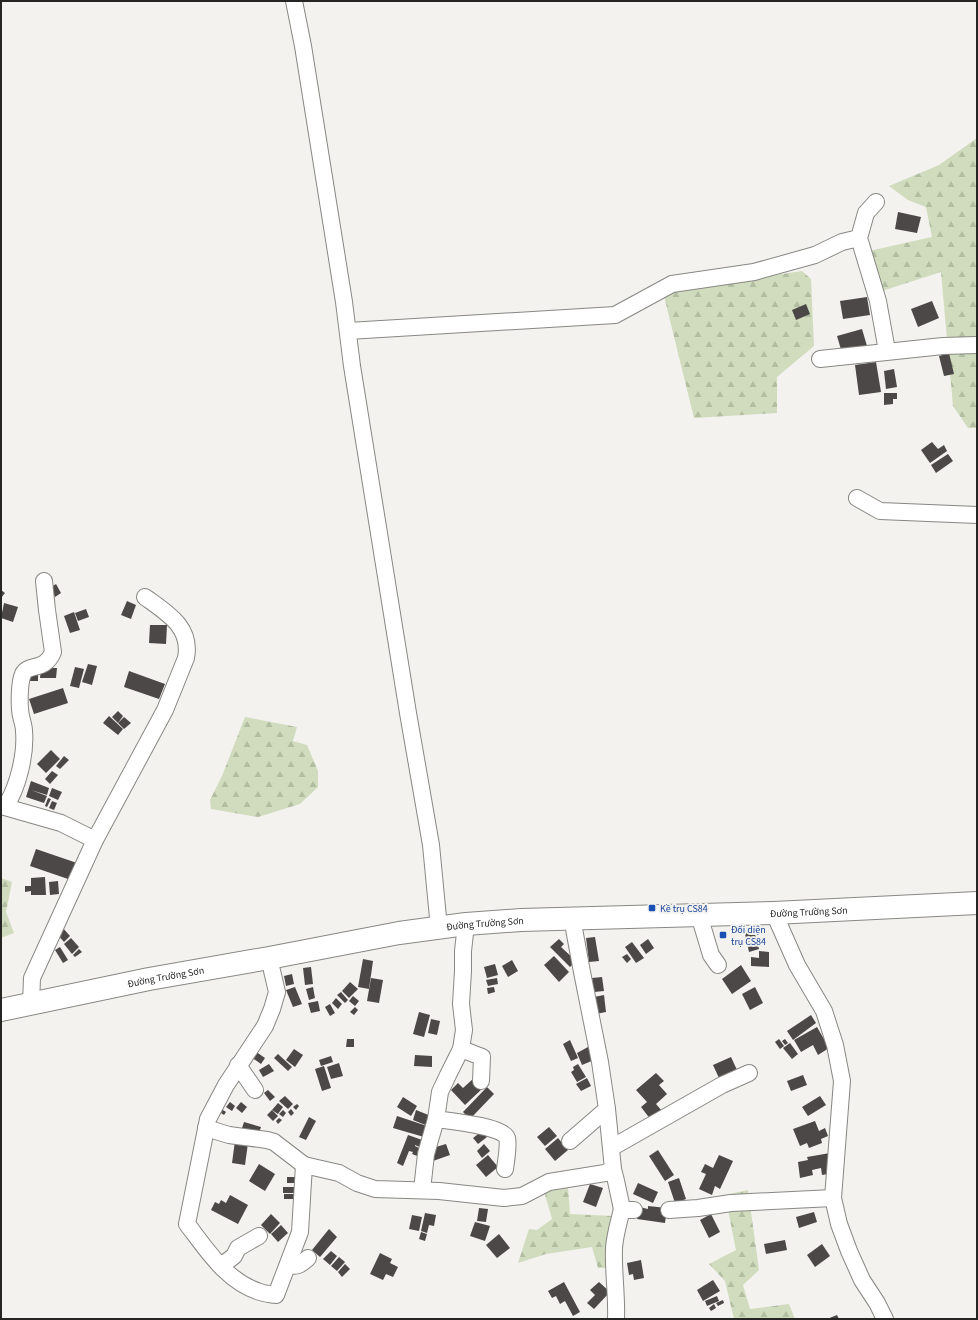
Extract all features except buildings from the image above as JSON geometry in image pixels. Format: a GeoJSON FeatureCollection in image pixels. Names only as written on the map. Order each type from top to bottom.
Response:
{"type":"FeatureCollection","features":[{"type":"Feature","properties":{"kind":"highway","name":"Đường Trường Sơn"},"geometry":{"type":"LineString","coordinates":[[1,1010],[149,979],[399,933],[466,924],[572,918],[774,913],[977,902]]}},
{"type":"Feature","properties":{"kind":"street"},"geometry":{"type":"LineString","coordinates":[[294,1],[304,53],[348,331],[352,366],[408,713],[431,845],[439,928]]}},
{"type":"Feature","properties":{"kind":"street"},"geometry":{"type":"LineString","coordinates":[[876,202],[866,213],[859,238],[878,301],[887,351]]}},
{"type":"Feature","properties":{"kind":"street"},"geometry":{"type":"LineString","coordinates":[[348,331],[615,315],[672,284],[754,272],[815,255],[842,242],[859,238]]}},
{"type":"Feature","properties":{"kind":"street"},"geometry":{"type":"LineString","coordinates":[[820,359],[943,346],[977,345]]}},
{"type":"Feature","properties":{"kind":"street"},"geometry":{"type":"LineString","coordinates":[[857,498],[880,511],[977,515]]}},
{"type":"Feature","properties":{"kind":"street"},"geometry":{"type":"LineString","coordinates":[[44,581],[53,652],[51,658],[47,662],[28,669],[23,674],[19,702],[24,730],[24,756],[12,798],[3,807],[61,823],[95,840]]}},
{"type":"Feature","properties":{"kind":"street"},"geometry":{"type":"LineString","coordinates":[[31,1004],[32,978],[95,840],[164,710],[186,658],[187,641],[185,634],[168,613],[145,597]]}},
{"type":"Feature","properties":{"kind":"street"},"geometry":{"type":"LineString","coordinates":[[774,913],[798,965],[824,1011],[835,1045],[842,1081],[833,1198],[839,1224],[849,1251],[862,1280],[877,1303],[885,1319]]}},
{"type":"Feature","properties":{"kind":"street"},"geometry":{"type":"LineString","coordinates":[[699,915],[712,955],[718,965]]}},
{"type":"Feature","properties":{"kind":"street"},"geometry":{"type":"LineString","coordinates":[[572,918],[600,1062],[607,1109],[613,1169],[620,1201],[628,1209],[616,1234],[614,1250],[617,1302],[616,1319]]}},
{"type":"Feature","properties":{"kind":"street"},"geometry":{"type":"LineString","coordinates":[[422,1190],[426,1154],[436,1119],[440,1092],[461,1049],[464,1030],[461,1004],[464,971],[463,950],[466,924]]}},
{"type":"Feature","properties":{"kind":"street"},"geometry":{"type":"LineString","coordinates":[[268,958],[277,992],[272,1009],[265,1026],[238,1065],[208,1119],[187,1224],[231,1277],[245,1286],[260,1292],[276,1295],[300,1232],[304,1165]]}},
{"type":"Feature","properties":{"kind":"street"},"geometry":{"type":"LineString","coordinates":[[461,1049],[482,1057],[481,1081]]}},
{"type":"Feature","properties":{"kind":"street"},"geometry":{"type":"LineString","coordinates":[[238,1065],[255,1090]]}},
{"type":"Feature","properties":{"kind":"street"},"geometry":{"type":"LineString","coordinates":[[611,1148],[722,1085],[749,1073]]}},
{"type":"Feature","properties":{"kind":"street"},"geometry":{"type":"LineString","coordinates":[[570,1140],[607,1109]]}},
{"type":"Feature","properties":{"kind":"street"},"geometry":{"type":"LineString","coordinates":[[436,1119],[479,1125],[504,1134],[507,1139],[505,1169]]}},
{"type":"Feature","properties":{"kind":"street"},"geometry":{"type":"LineString","coordinates":[[206,1128],[229,1135],[274,1142],[304,1165],[339,1173],[375,1189],[422,1190],[504,1198],[522,1196],[549,1182],[605,1173],[613,1169]]}},
{"type":"Feature","properties":{"kind":"street"},"geometry":{"type":"LineString","coordinates":[[669,1210],[698,1208],[731,1203],[833,1198]]}},
{"type":"Feature","properties":{"kind":"street"},"geometry":{"type":"LineString","coordinates":[[221,1266],[234,1256],[238,1248],[258,1236]]}},
{"type":"Feature","properties":{"kind":"street"},"geometry":{"type":"LineString","coordinates":[[288,1265],[298,1266],[308,1258]]}},
{"type":"Feature","properties":{"kind":"green space"},"geometry":{"type":"Polygon","coordinates":[[[977,138],[977,428],[968,428],[953,406],[941,272],[882,291],[869,251],[932,237],[926,207],[908,200],[889,186],[939,165],[977,138]]]}},
{"type":"Feature","properties":{"kind":"green space"},"geometry":{"type":"Polygon","coordinates":[[[802,271],[811,279],[814,346],[777,377],[777,413],[694,418],[663,292],[802,271]]]}},
{"type":"Feature","properties":{"kind":"green space"},"geometry":{"type":"Polygon","coordinates":[[[245,717],[297,727],[293,741],[307,745],[318,771],[318,787],[300,804],[258,817],[211,809],[210,800],[222,776],[245,717]]]}},
{"type":"Feature","properties":{"kind":"green space"},"geometry":{"type":"Polygon","coordinates":[[[1,878],[12,882],[6,912],[14,933],[1,938],[1,878]]]}},
{"type":"Feature","properties":{"kind":"green space"},"geometry":{"type":"Polygon","coordinates":[[[568,1187],[570,1214],[612,1216],[607,1268],[598,1268],[592,1247],[546,1254],[518,1263],[529,1229],[537,1230],[552,1219],[544,1191],[568,1187]]]}},
{"type":"Feature","properties":{"kind":"green space"},"geometry":{"type":"Polygon","coordinates":[[[748,1190],[759,1270],[743,1285],[750,1309],[789,1304],[795,1319],[734,1319],[725,1281],[709,1264],[736,1250],[725,1195],[748,1190]]]}},
{"type":"Feature","properties":{"kind":"place","name":"Kề trụ CS84"},"geometry":{"type":"Point","coordinates":[652,908]}},
{"type":"Feature","properties":{"kind":"place","name":"Đối diện trụ CS84"},"geometry":{"type":"Point","coordinates":[723,935]}}]}
